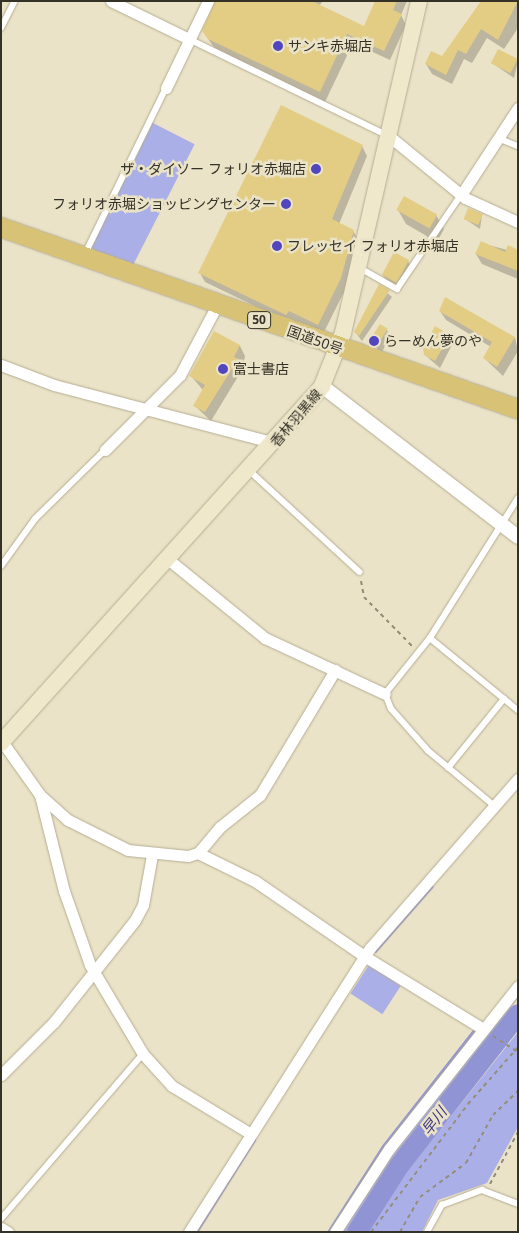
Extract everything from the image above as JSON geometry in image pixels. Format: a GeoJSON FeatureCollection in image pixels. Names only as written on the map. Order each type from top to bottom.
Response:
{"type":"FeatureCollection","features":[{"type":"Feature","properties":{"kind":"highway","name":"国道50号"},"geometry":{"type":"LineString","coordinates":[[1,227],[338,349],[518,409]]}},
{"type":"Feature","properties":{"kind":"main road","name":"香林羽黒線"},"geometry":{"type":"LineString","coordinates":[[2,741],[250,471],[322,386],[338,349],[360,268],[419,1]]}},
{"type":"Feature","properties":{"kind":"street"},"geometry":{"type":"LineString","coordinates":[[112,1],[189,39]]}},
{"type":"Feature","properties":{"kind":"street"},"geometry":{"type":"LineString","coordinates":[[166,88],[208,1]]}},
{"type":"Feature","properties":{"kind":"street"},"geometry":{"type":"LineString","coordinates":[[461,195],[518,108]]}},
{"type":"Feature","properties":{"kind":"street"},"geometry":{"type":"LineString","coordinates":[[389,136],[461,195],[518,222]]}},
{"type":"Feature","properties":{"kind":"street"},"geometry":{"type":"LineString","coordinates":[[105,450],[149,409],[188,364],[217,305]]}},
{"type":"Feature","properties":{"kind":"street"},"geometry":{"type":"LineString","coordinates":[[1,365],[54,385],[275,443]]}},
{"type":"Feature","properties":{"kind":"street"},"geometry":{"type":"LineString","coordinates":[[322,386],[518,537]]}},
{"type":"Feature","properties":{"kind":"street"},"geometry":{"type":"LineString","coordinates":[[169,560],[265,638],[385,694]]}},
{"type":"Feature","properties":{"kind":"street"},"geometry":{"type":"LineString","coordinates":[[198,853],[220,827],[260,795],[335,670]]}},
{"type":"Feature","properties":{"kind":"street"},"geometry":{"type":"LineString","coordinates":[[2,741],[40,795],[85,830],[152,855],[198,853],[255,881],[364,956],[484,1029]]}},
{"type":"Feature","properties":{"kind":"street"},"geometry":{"type":"LineString","coordinates":[[189,1232],[364,956],[518,778]]}},
{"type":"Feature","properties":{"kind":"street"},"geometry":{"type":"LineString","coordinates":[[40,795],[64,891],[94,973],[143,1054],[172,1086],[251,1134]]}},
{"type":"Feature","properties":{"kind":"street"},"geometry":{"type":"LineString","coordinates":[[1,1075],[40,1039],[140,914],[152,855]]}},
{"type":"Feature","properties":{"kind":"street"},"geometry":{"type":"LineString","coordinates":[[335,1232],[389,1149],[518,986]]}},
{"type":"Feature","properties":{"kind":"street"},"geometry":{"type":"LineString","coordinates":[[1,1228],[8,1232]]}},
{"type":"Feature","properties":{"kind":"lane"},"geometry":{"type":"LineString","coordinates":[[1,28],[15,1]]}},
{"type":"Feature","properties":{"kind":"lane"},"geometry":{"type":"LineString","coordinates":[[189,39],[389,136]]}},
{"type":"Feature","properties":{"kind":"lane"},"geometry":{"type":"LineString","coordinates":[[84,256],[166,88]]}},
{"type":"Feature","properties":{"kind":"lane"},"geometry":{"type":"LineString","coordinates":[[498,138],[518,146]]}},
{"type":"Feature","properties":{"kind":"lane"},"geometry":{"type":"LineString","coordinates":[[360,268],[397,289],[461,195]]}},
{"type":"Feature","properties":{"kind":"lane"},"geometry":{"type":"LineString","coordinates":[[1,566],[36,519],[105,450]]}},
{"type":"Feature","properties":{"kind":"lane"},"geometry":{"type":"LineString","coordinates":[[250,471],[360,572]]}},
{"type":"Feature","properties":{"kind":"lane"},"geometry":{"type":"LineString","coordinates":[[494,806],[448,768],[391,709],[385,694],[430,638],[518,498]]}},
{"type":"Feature","properties":{"kind":"lane"},"geometry":{"type":"LineString","coordinates":[[430,638],[518,710]]}},
{"type":"Feature","properties":{"kind":"lane"},"geometry":{"type":"LineString","coordinates":[[448,768],[504,699]]}},
{"type":"Feature","properties":{"kind":"lane"},"geometry":{"type":"LineString","coordinates":[[1,1219],[143,1054]]}},
{"type":"Feature","properties":{"kind":"lane"},"geometry":{"type":"LineString","coordinates":[[427,1232],[442,1205],[488,1189],[518,1204]]}},
{"type":"Feature","properties":{"kind":"path"},"geometry":{"type":"LineString","coordinates":[[360,572],[364,597],[419,653]]}},
{"type":"Feature","properties":{"kind":"path"},"geometry":{"type":"LineString","coordinates":[[484,1029],[508,1048],[516,1051]]}},
{"type":"Feature","properties":{"kind":"path"},"geometry":{"type":"LineString","coordinates":[[372,1232],[468,1104],[518,1047]]}},
{"type":"Feature","properties":{"kind":"path"},"geometry":{"type":"LineString","coordinates":[[400,1232],[420,1197],[466,1163],[493,1114],[518,1091]]}},
{"type":"Feature","properties":{"kind":"path"},"geometry":{"type":"LineString","coordinates":[[488,1189],[518,1132]]}},
{"type":"Feature","properties":{"kind":"shaded area"},"geometry":{"type":"Polygon","coordinates":[[[151,122],[195,144],[131,269],[87,247],[151,122]]]}},
{"type":"Feature","properties":{"kind":"shaded area"},"geometry":{"type":"Polygon","coordinates":[[[369,965],[401,986],[382,1014],[350,994],[369,965]]]}},
{"type":"Feature","properties":{"kind":"shaded area"},"geometry":{"type":"Polygon","coordinates":[[[518,989],[518,998],[402,1147],[347,1232],[339,1232],[393,1149],[518,989]]]}},
{"type":"Feature","properties":{"kind":"shaded area"},"geometry":{"type":"Polygon","coordinates":[[[518,1032],[518,1127],[487,1183],[438,1200],[422,1232],[366,1232],[404,1175],[518,1032]]]}},
{"type":"Feature","properties":{"kind":"building"},"geometry":{"type":"Polygon","coordinates":[[[215,1],[312,1],[364,26],[375,1],[397,1],[393,10],[402,14],[384,51],[347,34],[320,92],[208,39],[202,31],[215,1]]]}},
{"type":"Feature","properties":{"kind":"building"},"geometry":{"type":"Polygon","coordinates":[[[481,1],[518,1],[498,40],[481,29],[466,54],[458,50],[446,75],[425,64],[431,51],[442,56],[481,1]]]}},
{"type":"Feature","properties":{"kind":"building"},"geometry":{"type":"Polygon","coordinates":[[[498,49],[518,59],[510,73],[491,63],[498,49]]]}},
{"type":"Feature","properties":{"kind":"building","name":"フォリオ赤堀ショッピングセンター"},"geometry":{"type":"Polygon","coordinates":[[[281,105],[363,145],[332,219],[354,230],[341,278],[318,325],[289,311],[286,315],[198,273],[281,105]]]}},
{"type":"Feature","properties":{"kind":"building"},"geometry":{"type":"Polygon","coordinates":[[[404,196],[437,214],[429,228],[396,210],[404,196]]]}},
{"type":"Feature","properties":{"kind":"building"},"geometry":{"type":"Polygon","coordinates":[[[468,208],[483,214],[478,225],[464,219],[468,208]]]}},
{"type":"Feature","properties":{"kind":"building"},"geometry":{"type":"Polygon","coordinates":[[[481,241],[505,252],[508,245],[518,250],[518,271],[475,254],[481,241]]]}},
{"type":"Feature","properties":{"kind":"building"},"geometry":{"type":"Polygon","coordinates":[[[394,252],[409,260],[397,283],[382,275],[394,252]]]}},
{"type":"Feature","properties":{"kind":"building"},"geometry":{"type":"Polygon","coordinates":[[[379,284],[390,290],[359,336],[354,332],[379,284]]]}},
{"type":"Feature","properties":{"kind":"building"},"geometry":{"type":"Polygon","coordinates":[[[445,297],[515,337],[497,367],[483,358],[492,342],[439,311],[445,297]]]}},
{"type":"Feature","properties":{"kind":"building"},"geometry":{"type":"Polygon","coordinates":[[[380,324],[388,329],[377,346],[369,341],[380,324]]]}},
{"type":"Feature","properties":{"kind":"building"},"geometry":{"type":"Polygon","coordinates":[[[435,326],[450,335],[435,361],[424,355],[423,348],[435,326]]]}},
{"type":"Feature","properties":{"kind":"building"},"geometry":{"type":"Polygon","coordinates":[[[214,331],[240,345],[234,357],[238,359],[205,412],[193,406],[205,385],[189,376],[214,331]]]}},
{"type":"Feature","properties":{"kind":"waterway"},"geometry":{"type":"LineString","coordinates":[[375,951],[432,886]]}},
{"type":"Feature","properties":{"kind":"waterway","name":"早川"},"geometry":{"type":"LineString","coordinates":[[357,1232],[399,1166],[518,1014]]}},
{"type":"Feature","properties":{"kind":"waterway"},"geometry":{"type":"LineString","coordinates":[[328,1232],[383,1146],[474,1030]]}},
{"type":"Feature","properties":{"kind":"waterway"},"geometry":{"type":"LineString","coordinates":[[196,1232],[254,1140]]}},
{"type":"Feature","properties":{"kind":"place","name":"サンキ赤堀店"},"geometry":{"type":"Point","coordinates":[278,46]}},
{"type":"Feature","properties":{"kind":"place","name":"ザ・ダイソー フォリオ赤堀店"},"geometry":{"type":"Point","coordinates":[316,169]}},
{"type":"Feature","properties":{"kind":"place","name":"フォリオ赤堀ショッピングセンター"},"geometry":{"type":"Point","coordinates":[286,204]}},
{"type":"Feature","properties":{"kind":"place","name":"フレッセイ フォリオ赤堀店"},"geometry":{"type":"Point","coordinates":[277,246]}},
{"type":"Feature","properties":{"kind":"place","name":"らーめん夢のや"},"geometry":{"type":"Point","coordinates":[374,341]}},
{"type":"Feature","properties":{"kind":"place","name":"富士書店"},"geometry":{"type":"Point","coordinates":[223,369]}}]}
